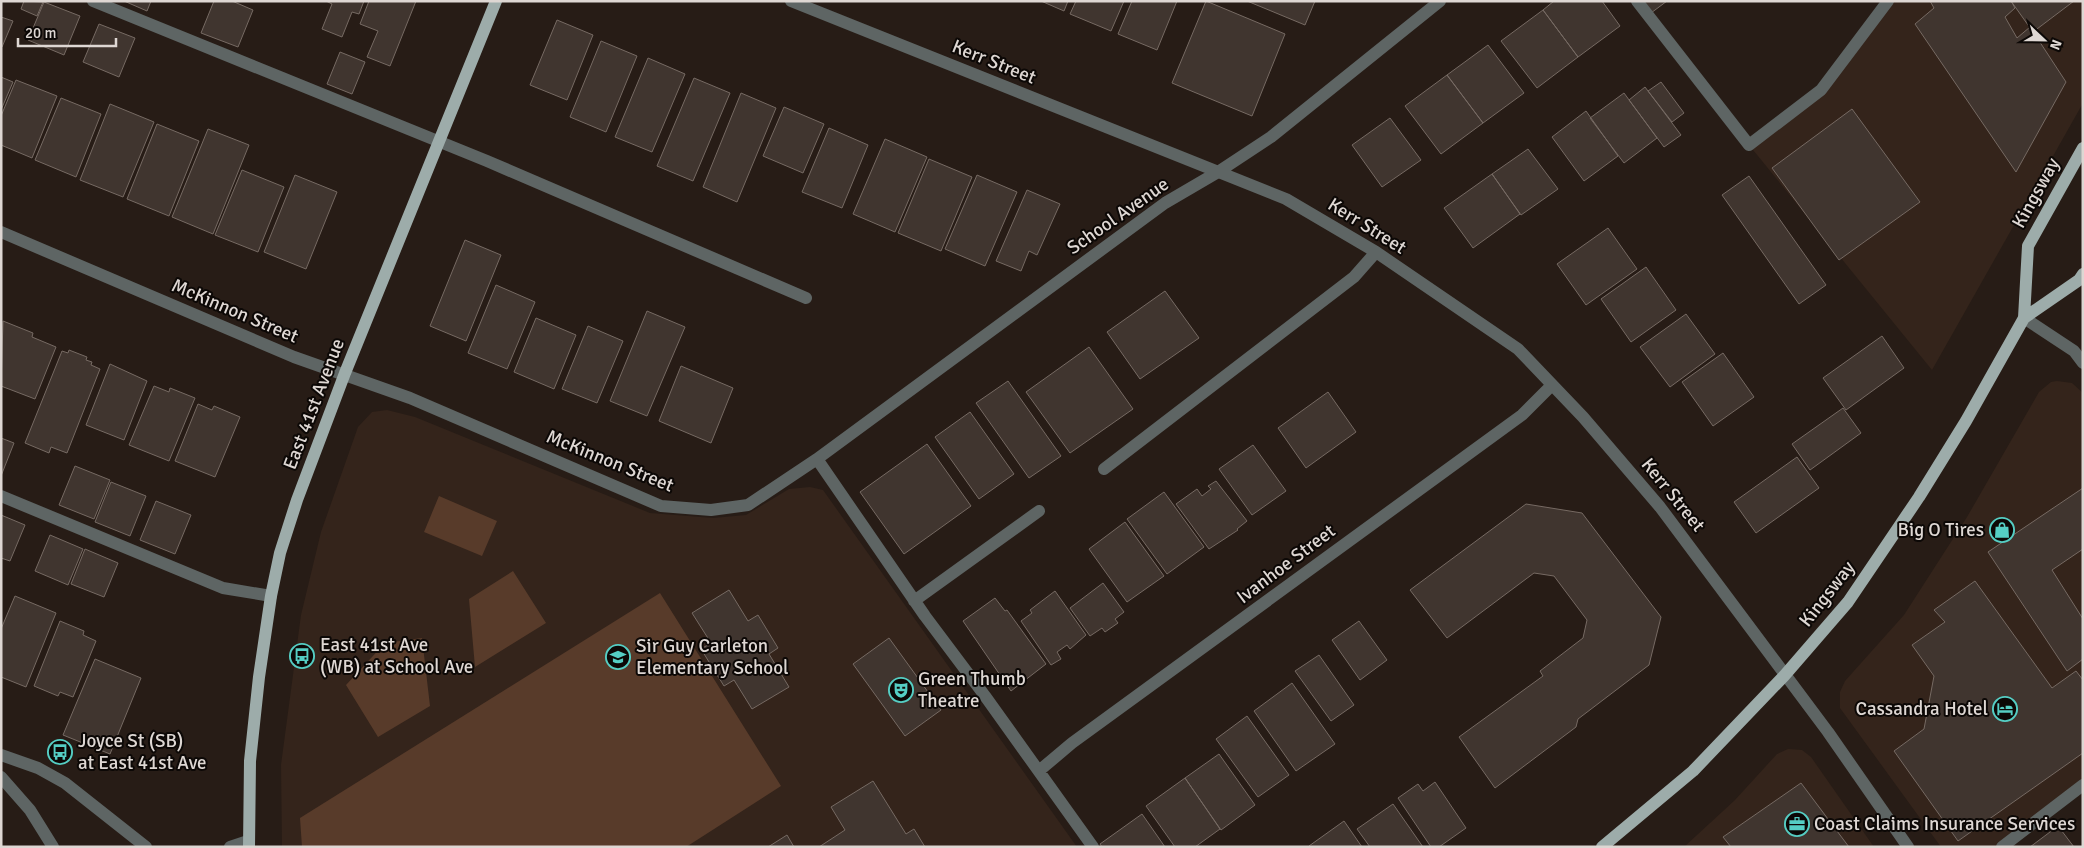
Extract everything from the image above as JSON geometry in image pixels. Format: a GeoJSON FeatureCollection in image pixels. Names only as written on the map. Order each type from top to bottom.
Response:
{"type":"FeatureCollection","features":[{"type":"Feature","properties":{"kind":"main road","name":"East 41st Avenue"},"geometry":{"type":"LineString","coordinates":[[249,844],[250,761],[270,596],[297,500],[345,373],[496,1]]}},
{"type":"Feature","properties":{"kind":"main road","name":"Kingsway"},"geometry":{"type":"LineString","coordinates":[[1602,847],[1693,771],[1784,676],[1848,602],[1919,497],[1966,422],[2024,318],[2028,246],[2083,148]]}},
{"type":"Feature","properties":{"kind":"main road","name":"Kingsway"},"geometry":{"type":"LineString","coordinates":[[2024,318],[2079,280],[2083,274]]}},
{"type":"Feature","properties":{"kind":"street"},"geometry":{"type":"LineString","coordinates":[[93,1],[439,142],[806,298]]}},
{"type":"Feature","properties":{"kind":"street","name":"Kerr Street"},"geometry":{"type":"LineString","coordinates":[[791,1],[1286,199],[1376,252],[1518,349],[1584,417],[1660,507],[1740,612],[1784,676],[1828,732],[1908,847]]}},
{"type":"Feature","properties":{"kind":"street","name":"School Avenue"},"geometry":{"type":"LineString","coordinates":[[817,459],[1165,203],[1218,172],[1270,137],[1440,1]]}},
{"type":"Feature","properties":{"kind":"street"},"geometry":{"type":"LineString","coordinates":[[1637,1],[1749,145],[1821,90],[1888,1]]}},
{"type":"Feature","properties":{"kind":"street","name":"McKinnon Street"},"geometry":{"type":"LineString","coordinates":[[1,232],[294,357],[345,373],[410,398],[661,506],[711,510],[748,506],[817,459]]}},
{"type":"Feature","properties":{"kind":"street"},"geometry":{"type":"LineString","coordinates":[[1104,469],[1354,278],[1376,252]]}},
{"type":"Feature","properties":{"kind":"street"},"geometry":{"type":"LineString","coordinates":[[2024,318],[2074,351],[2083,363]]}},
{"type":"Feature","properties":{"kind":"street","name":"Ivanhoe Street"},"geometry":{"type":"LineString","coordinates":[[1040,770],[1072,744],[1522,415],[1552,385]]}},
{"type":"Feature","properties":{"kind":"street"},"geometry":{"type":"LineString","coordinates":[[817,459],[914,601],[1040,770],[1093,847]]}},
{"type":"Feature","properties":{"kind":"street"},"geometry":{"type":"LineString","coordinates":[[1,496],[223,588],[270,596]]}},
{"type":"Feature","properties":{"kind":"street"},"geometry":{"type":"LineString","coordinates":[[914,601],[1039,512]]}},
{"type":"Feature","properties":{"kind":"street"},"geometry":{"type":"LineString","coordinates":[[1,755],[38,768],[65,783],[146,847]]}},
{"type":"Feature","properties":{"kind":"street"},"geometry":{"type":"LineString","coordinates":[[1,777],[30,810],[53,847]]}},
{"type":"Feature","properties":{"kind":"street"},"geometry":{"type":"LineString","coordinates":[[2002,847],[2083,785]]}},
{"type":"Feature","properties":{"kind":"street"},"geometry":{"type":"LineString","coordinates":[[230,847],[249,844]]}},
{"type":"Feature","properties":{"kind":"shaded area"},"geometry":{"type":"Polygon","coordinates":[[[1888,1],[2083,1],[2083,103],[1932,370],[1749,145],[1821,90],[1888,1]]]}},
{"type":"Feature","properties":{"kind":"shaded area"},"geometry":{"type":"Polygon","coordinates":[[[2051,382],[2072,383],[2083,393],[2083,785],[2002,847],[1941,847],[1840,708],[1840,692],[1845,681],[1904,615],[1967,517],[2039,392],[2051,382]]]}},
{"type":"Feature","properties":{"kind":"shaded area","name":"Sir Guy Carleton Elementary School"},"geometry":{"type":"Polygon","coordinates":[[[387,410],[415,417],[650,513],[713,518],[746,515],[789,489],[810,487],[823,490],[1077,847],[282,847],[281,765],[301,615],[321,532],[358,427],[372,412],[387,410]]]}},
{"type":"Feature","properties":{"kind":"shaded area"},"geometry":{"type":"Polygon","coordinates":[[[439,496],[497,521],[482,556],[424,532],[439,496]]]}},
{"type":"Feature","properties":{"kind":"shaded area"},"geometry":{"type":"Polygon","coordinates":[[[513,571],[546,623],[475,667],[469,599],[513,571]]]}},
{"type":"Feature","properties":{"kind":"shaded area"},"geometry":{"type":"Polygon","coordinates":[[[660,593],[781,786],[686,847],[302,847],[300,818],[660,593]]]}},
{"type":"Feature","properties":{"kind":"shaded area"},"geometry":{"type":"Polygon","coordinates":[[[422,638],[430,706],[378,737],[346,685],[385,643],[422,638]]]}},
{"type":"Feature","properties":{"kind":"shaded area"},"geometry":{"type":"Polygon","coordinates":[[[1788,749],[1802,750],[1811,757],[1874,847],[1684,847],[1735,800],[1777,754],[1788,749]]]}},
{"type":"Feature","properties":{"kind":"building"},"geometry":{"type":"Polygon","coordinates":[[[24,1],[43,2],[37,16],[21,9],[24,1]]]}},
{"type":"Feature","properties":{"kind":"building"},"geometry":{"type":"Polygon","coordinates":[[[124,1],[151,1],[147,11],[124,1]]]}},
{"type":"Feature","properties":{"kind":"building"},"geometry":{"type":"Polygon","coordinates":[[[214,1],[232,1],[253,10],[238,47],[201,33],[214,1]]]}},
{"type":"Feature","properties":{"kind":"building"},"geometry":{"type":"Polygon","coordinates":[[[326,1],[364,1],[359,14],[352,12],[342,37],[322,29],[332,4],[326,1]]]}},
{"type":"Feature","properties":{"kind":"building"},"geometry":{"type":"Polygon","coordinates":[[[369,1],[416,1],[390,66],[367,57],[378,31],[360,24],[369,1]]]}},
{"type":"Feature","properties":{"kind":"building"},"geometry":{"type":"Polygon","coordinates":[[[1041,1],[1068,1],[1064,11],[1041,1]]]}},
{"type":"Feature","properties":{"kind":"building"},"geometry":{"type":"Polygon","coordinates":[[[1076,1],[1124,1],[1111,31],[1070,14],[1076,1]]]}},
{"type":"Feature","properties":{"kind":"building"},"geometry":{"type":"Polygon","coordinates":[[[1132,1],[1177,1],[1157,50],[1118,34],[1132,1]]]}},
{"type":"Feature","properties":{"kind":"building"},"geometry":{"type":"Polygon","coordinates":[[[1206,1],[1285,34],[1252,116],[1172,83],[1206,1]]]}},
{"type":"Feature","properties":{"kind":"building"},"geometry":{"type":"Polygon","coordinates":[[[1247,1],[1315,1],[1305,25],[1247,1]]]}},
{"type":"Feature","properties":{"kind":"building"},"geometry":{"type":"Polygon","coordinates":[[[1554,1],[1602,1],[1620,26],[1578,57],[1543,10],[1554,1]]]}},
{"type":"Feature","properties":{"kind":"building"},"geometry":{"type":"Polygon","coordinates":[[[1643,1],[1667,1],[1651,13],[1643,1]]]}},
{"type":"Feature","properties":{"kind":"building"},"geometry":{"type":"Polygon","coordinates":[[[1930,1],[2011,1],[2015,8],[2005,17],[2017,38],[2030,27],[2066,82],[2016,172],[1915,24],[1934,8],[1930,1]]]}},
{"type":"Feature","properties":{"kind":"building"},"geometry":{"type":"Polygon","coordinates":[[[2011,1],[2074,1],[2033,32],[2011,1]]]}},
{"type":"Feature","properties":{"kind":"building"},"geometry":{"type":"Polygon","coordinates":[[[44,2],[80,16],[64,55],[28,40],[44,2]]]}},
{"type":"Feature","properties":{"kind":"building"},"geometry":{"type":"Polygon","coordinates":[[[1543,10],[1578,57],[1537,88],[1501,41],[1543,10]]]}},
{"type":"Feature","properties":{"kind":"building"},"geometry":{"type":"Polygon","coordinates":[[[1,17],[13,21],[2,47],[1,47],[1,17]]]}},
{"type":"Feature","properties":{"kind":"building"},"geometry":{"type":"Polygon","coordinates":[[[557,20],[593,35],[567,100],[530,85],[557,20]]]}},
{"type":"Feature","properties":{"kind":"building"},"geometry":{"type":"Polygon","coordinates":[[[99,24],[135,38],[119,77],[83,62],[99,24]]]}},
{"type":"Feature","properties":{"kind":"building"},"geometry":{"type":"Polygon","coordinates":[[[601,41],[637,56],[606,132],[570,117],[601,41]]]}},
{"type":"Feature","properties":{"kind":"building"},"geometry":{"type":"Polygon","coordinates":[[[1488,45],[1524,93],[1483,123],[1447,75],[1488,45]]]}},
{"type":"Feature","properties":{"kind":"building"},"geometry":{"type":"Polygon","coordinates":[[[340,52],[365,62],[352,94],[327,84],[340,52]]]}},
{"type":"Feature","properties":{"kind":"building"},"geometry":{"type":"Polygon","coordinates":[[[648,58],[685,74],[652,152],[615,137],[648,58]]]}},
{"type":"Feature","properties":{"kind":"building"},"geometry":{"type":"Polygon","coordinates":[[[1447,75],[1483,123],[1441,154],[1405,106],[1447,75]]]}},
{"type":"Feature","properties":{"kind":"building"},"geometry":{"type":"Polygon","coordinates":[[[1,77],[13,82],[1,110],[1,77]]]}},
{"type":"Feature","properties":{"kind":"building"},"geometry":{"type":"Polygon","coordinates":[[[694,78],[730,93],[693,181],[657,166],[694,78]]]}},
{"type":"Feature","properties":{"kind":"building"},"geometry":{"type":"Polygon","coordinates":[[[16,80],[57,96],[32,158],[1,145],[1,116],[16,80]]]}},
{"type":"Feature","properties":{"kind":"building"},"geometry":{"type":"Polygon","coordinates":[[[1661,82],[1684,113],[1672,122],[1648,91],[1661,82]]]}},
{"type":"Feature","properties":{"kind":"building"},"geometry":{"type":"Polygon","coordinates":[[[1645,87],[1681,135],[1664,147],[1629,100],[1645,87]]]}},
{"type":"Feature","properties":{"kind":"building"},"geometry":{"type":"Polygon","coordinates":[[[741,93],[776,108],[737,202],[703,187],[741,93]]]}},
{"type":"Feature","properties":{"kind":"building"},"geometry":{"type":"Polygon","coordinates":[[[1624,93],[1657,138],[1624,163],[1590,118],[1624,93]]]}},
{"type":"Feature","properties":{"kind":"building"},"geometry":{"type":"Polygon","coordinates":[[[61,98],[101,114],[76,177],[35,160],[61,98]]]}},
{"type":"Feature","properties":{"kind":"building"},"geometry":{"type":"Polygon","coordinates":[[[110,104],[154,122],[123,197],[80,180],[110,104]]]}},
{"type":"Feature","properties":{"kind":"building"},"geometry":{"type":"Polygon","coordinates":[[[784,107],[824,124],[803,173],[763,156],[784,107]]]}},
{"type":"Feature","properties":{"kind":"building"},"geometry":{"type":"Polygon","coordinates":[[[1852,109],[1920,202],[1839,260],[1772,168],[1852,109]]]}},
{"type":"Feature","properties":{"kind":"building"},"geometry":{"type":"Polygon","coordinates":[[[1586,111],[1618,156],[1584,181],[1552,137],[1586,111]]]}},
{"type":"Feature","properties":{"kind":"building"},"geometry":{"type":"Polygon","coordinates":[[[1390,118],[1421,160],[1382,187],[1352,145],[1390,118]]]}},
{"type":"Feature","properties":{"kind":"building"},"geometry":{"type":"Polygon","coordinates":[[[157,124],[199,141],[169,216],[127,199],[157,124]]]}},
{"type":"Feature","properties":{"kind":"building"},"geometry":{"type":"Polygon","coordinates":[[[829,128],[868,145],[842,208],[802,192],[829,128]]]}},
{"type":"Feature","properties":{"kind":"building"},"geometry":{"type":"Polygon","coordinates":[[[208,129],[249,145],[213,234],[172,217],[208,129]]]}},
{"type":"Feature","properties":{"kind":"building"},"geometry":{"type":"Polygon","coordinates":[[[885,139],[927,157],[895,232],[853,214],[885,139]]]}},
{"type":"Feature","properties":{"kind":"building"},"geometry":{"type":"Polygon","coordinates":[[[1528,149],[1558,189],[1521,215],[1492,174],[1528,149]]]}},
{"type":"Feature","properties":{"kind":"building"},"geometry":{"type":"Polygon","coordinates":[[[929,159],[972,177],[941,251],[898,233],[929,159]]]}},
{"type":"Feature","properties":{"kind":"building"},"geometry":{"type":"Polygon","coordinates":[[[242,170],[284,187],[258,252],[215,235],[242,170]]]}},
{"type":"Feature","properties":{"kind":"building"},"geometry":{"type":"Polygon","coordinates":[[[1492,174],[1520,214],[1473,248],[1444,208],[1492,174]]]}},
{"type":"Feature","properties":{"kind":"building"},"geometry":{"type":"Polygon","coordinates":[[[295,175],[337,192],[306,269],[264,252],[295,175]]]}},
{"type":"Feature","properties":{"kind":"building"},"geometry":{"type":"Polygon","coordinates":[[[977,175],[1017,192],[985,266],[945,249],[977,175]]]}},
{"type":"Feature","properties":{"kind":"building"},"geometry":{"type":"Polygon","coordinates":[[[1749,176],[1826,285],[1799,304],[1722,195],[1749,176]]]}},
{"type":"Feature","properties":{"kind":"building"},"geometry":{"type":"Polygon","coordinates":[[[1027,190],[1060,204],[1037,255],[1029,251],[1021,271],[996,261],[1027,190]]]}},
{"type":"Feature","properties":{"kind":"building"},"geometry":{"type":"Polygon","coordinates":[[[1608,228],[1637,269],[1586,305],[1557,264],[1608,228]]]}},
{"type":"Feature","properties":{"kind":"building"},"geometry":{"type":"Polygon","coordinates":[[[465,240],[501,255],[466,341],[430,326],[465,240]]]}},
{"type":"Feature","properties":{"kind":"building"},"geometry":{"type":"Polygon","coordinates":[[[1646,267],[1676,310],[1631,342],[1601,299],[1646,267]]]}},
{"type":"Feature","properties":{"kind":"building"},"geometry":{"type":"Polygon","coordinates":[[[496,285],[535,302],[507,369],[468,353],[496,285]]]}},
{"type":"Feature","properties":{"kind":"building"},"geometry":{"type":"Polygon","coordinates":[[[1165,291],[1199,338],[1140,379],[1107,332],[1165,291]]]}},
{"type":"Feature","properties":{"kind":"building"},"geometry":{"type":"Polygon","coordinates":[[[647,311],[685,327],[647,416],[610,401],[647,311]]]}},
{"type":"Feature","properties":{"kind":"building"},"geometry":{"type":"Polygon","coordinates":[[[1686,314],[1715,354],[1670,387],[1640,347],[1686,314]]]}},
{"type":"Feature","properties":{"kind":"building"},"geometry":{"type":"Polygon","coordinates":[[[536,318],[576,335],[554,389],[514,372],[536,318]]]}},
{"type":"Feature","properties":{"kind":"building"},"geometry":{"type":"Polygon","coordinates":[[[3,321],[33,333],[32,337],[56,347],[35,399],[1,386],[3,321]]]}},
{"type":"Feature","properties":{"kind":"building"},"geometry":{"type":"Polygon","coordinates":[[[588,326],[623,341],[597,403],[562,389],[588,326]]]}},
{"type":"Feature","properties":{"kind":"building"},"geometry":{"type":"Polygon","coordinates":[[[1882,336],[1904,368],[1846,410],[1823,378],[1882,336]]]}},
{"type":"Feature","properties":{"kind":"building"},"geometry":{"type":"Polygon","coordinates":[[[1089,347],[1133,409],[1070,453],[1026,392],[1089,347]]]}},
{"type":"Feature","properties":{"kind":"building"},"geometry":{"type":"Polygon","coordinates":[[[69,350],[87,357],[86,360],[92,362],[91,365],[100,369],[67,453],[51,447],[49,453],[25,443],[62,351],[68,353],[69,350]]]}},
{"type":"Feature","properties":{"kind":"building"},"geometry":{"type":"Polygon","coordinates":[[[1723,353],[1754,397],[1713,426],[1682,382],[1723,353]]]}},
{"type":"Feature","properties":{"kind":"building"},"geometry":{"type":"Polygon","coordinates":[[[110,364],[147,381],[124,440],[86,425],[110,364]]]}},
{"type":"Feature","properties":{"kind":"building"},"geometry":{"type":"Polygon","coordinates":[[[681,366],[733,388],[711,443],[659,421],[681,366]]]}},
{"type":"Feature","properties":{"kind":"building"},"geometry":{"type":"Polygon","coordinates":[[[1008,381],[1061,456],[1029,478],[976,403],[1008,381]]]}},
{"type":"Feature","properties":{"kind":"building"},"geometry":{"type":"Polygon","coordinates":[[[154,386],[169,392],[170,388],[195,398],[169,461],[129,445],[154,386]]]}},
{"type":"Feature","properties":{"kind":"building"},"geometry":{"type":"Polygon","coordinates":[[[1328,392],[1356,432],[1306,468],[1278,428],[1328,392]]]}},
{"type":"Feature","properties":{"kind":"building"},"geometry":{"type":"Polygon","coordinates":[[[198,404],[212,410],[214,406],[240,417],[215,477],[175,461],[198,404]]]}},
{"type":"Feature","properties":{"kind":"building"},"geometry":{"type":"Polygon","coordinates":[[[1843,408],[1861,433],[1810,470],[1792,444],[1843,408]]]}},
{"type":"Feature","properties":{"kind":"building"},"geometry":{"type":"Polygon","coordinates":[[[970,412],[1014,474],[979,499],[935,437],[970,412]]]}},
{"type":"Feature","properties":{"kind":"building"},"geometry":{"type":"Polygon","coordinates":[[[1,438],[14,443],[1,476],[1,438]]]}},
{"type":"Feature","properties":{"kind":"building"},"geometry":{"type":"Polygon","coordinates":[[[927,444],[971,506],[904,554],[860,492],[927,444]]]}},
{"type":"Feature","properties":{"kind":"building"},"geometry":{"type":"Polygon","coordinates":[[[1253,445],[1286,491],[1252,515],[1219,469],[1253,445]]]}},
{"type":"Feature","properties":{"kind":"building"},"geometry":{"type":"Polygon","coordinates":[[[1797,457],[1819,488],[1756,533],[1734,502],[1797,457]]]}},
{"type":"Feature","properties":{"kind":"building"},"geometry":{"type":"Polygon","coordinates":[[[75,466],[110,480],[94,519],[59,505],[75,466]]]}},
{"type":"Feature","properties":{"kind":"building"},"geometry":{"type":"Polygon","coordinates":[[[1216,481],[1247,521],[1238,530],[1209,549],[1176,504],[1197,489],[1202,496],[1211,489],[1208,486],[1216,481]]]}},
{"type":"Feature","properties":{"kind":"building"},"geometry":{"type":"Polygon","coordinates":[[[111,482],[146,496],[130,536],[95,522],[111,482]]]}},
{"type":"Feature","properties":{"kind":"building"},"geometry":{"type":"Polygon","coordinates":[[[2083,488],[2083,549],[2052,570],[2083,619],[2083,659],[2067,671],[1988,552],[2083,488]]]}},
{"type":"Feature","properties":{"kind":"building"},"geometry":{"type":"Polygon","coordinates":[[[1164,492],[1204,547],[1167,574],[1127,519],[1164,492]]]}},
{"type":"Feature","properties":{"kind":"building"},"geometry":{"type":"Polygon","coordinates":[[[156,501],[191,515],[175,554],[140,540],[156,501]]]}},
{"type":"Feature","properties":{"kind":"building"},"geometry":{"type":"Polygon","coordinates":[[[1526,504],[1582,513],[1661,617],[1649,665],[1578,719],[1576,727],[1495,788],[1459,737],[1543,676],[1540,671],[1583,638],[1587,620],[1554,576],[1534,573],[1447,638],[1410,590],[1526,504]]]}},
{"type":"Feature","properties":{"kind":"building"},"geometry":{"type":"Polygon","coordinates":[[[1,515],[25,525],[10,561],[1,558],[1,515]]]}},
{"type":"Feature","properties":{"kind":"building"},"geometry":{"type":"Polygon","coordinates":[[[1125,522],[1164,576],[1127,602],[1089,549],[1125,522]]]}},
{"type":"Feature","properties":{"kind":"building"},"geometry":{"type":"Polygon","coordinates":[[[50,535],[83,549],[68,585],[35,571],[50,535]]]}},
{"type":"Feature","properties":{"kind":"building"},"geometry":{"type":"Polygon","coordinates":[[[85,549],[118,563],[104,597],[71,584],[85,549]]]}},
{"type":"Feature","properties":{"kind":"building","name":"Cassandra Hotel"},"geometry":{"type":"Polygon","coordinates":[[[1975,581],[2052,688],[2076,671],[2083,680],[2083,753],[1958,841],[1894,751],[1924,729],[1934,676],[1912,645],[1945,622],[1934,610],[1975,581]]]}},
{"type":"Feature","properties":{"kind":"building"},"geometry":{"type":"Polygon","coordinates":[[[1103,583],[1124,612],[1115,619],[1118,623],[1105,632],[1102,628],[1090,636],[1070,608],[1103,583]]]}},
{"type":"Feature","properties":{"kind":"building"},"geometry":{"type":"Polygon","coordinates":[[[729,590],[748,621],[758,615],[778,648],[769,654],[789,687],[752,709],[734,680],[724,686],[701,649],[711,643],[692,613],[729,590]]]}},
{"type":"Feature","properties":{"kind":"building"},"geometry":{"type":"Polygon","coordinates":[[[1055,591],[1086,635],[1070,649],[1067,645],[1057,652],[1061,659],[1051,665],[1021,621],[1032,613],[1030,610],[1055,591]]]}},
{"type":"Feature","properties":{"kind":"building"},"geometry":{"type":"Polygon","coordinates":[[[15,596],[56,613],[26,687],[1,677],[1,629],[15,596]]]}},
{"type":"Feature","properties":{"kind":"building"},"geometry":{"type":"Polygon","coordinates":[[[995,598],[1005,611],[1007,610],[1046,664],[1011,691],[963,621],[995,598]]]}},
{"type":"Feature","properties":{"kind":"building"},"geometry":{"type":"Polygon","coordinates":[[[60,621],[84,631],[83,635],[96,641],[73,697],[60,692],[58,696],[34,686],[60,621]]]}},
{"type":"Feature","properties":{"kind":"building"},"geometry":{"type":"Polygon","coordinates":[[[1359,621],[1387,660],[1360,680],[1332,640],[1359,621]]]}},
{"type":"Feature","properties":{"kind":"building"},"geometry":{"type":"Polygon","coordinates":[[[889,638],[941,710],[905,736],[853,664],[889,638]]]}},
{"type":"Feature","properties":{"kind":"building"},"geometry":{"type":"Polygon","coordinates":[[[1319,655],[1354,705],[1331,721],[1295,671],[1319,655]]]}},
{"type":"Feature","properties":{"kind":"building"},"geometry":{"type":"Polygon","coordinates":[[[95,659],[141,678],[110,754],[63,735],[95,659]]]}},
{"type":"Feature","properties":{"kind":"building"},"geometry":{"type":"Polygon","coordinates":[[[1292,683],[1335,744],[1296,771],[1254,711],[1292,683]]]}},
{"type":"Feature","properties":{"kind":"building"},"geometry":{"type":"Polygon","coordinates":[[[1247,716],[1289,775],[1258,797],[1216,739],[1247,716]]]}},
{"type":"Feature","properties":{"kind":"building"},"geometry":{"type":"Polygon","coordinates":[[[1219,754],[1255,805],[1221,830],[1185,778],[1219,754]]]}},
{"type":"Feature","properties":{"kind":"building"},"geometry":{"type":"Polygon","coordinates":[[[1185,778],[1220,829],[1195,847],[1175,847],[1146,806],[1185,778]]]}},
{"type":"Feature","properties":{"kind":"building"},"geometry":{"type":"Polygon","coordinates":[[[873,781],[906,834],[914,829],[925,847],[819,847],[845,830],[831,807],[873,781]]]}},
{"type":"Feature","properties":{"kind":"building"},"geometry":{"type":"Polygon","coordinates":[[[1435,782],[1466,828],[1439,847],[1431,847],[1398,798],[1418,784],[1423,791],[1435,782]]]}},
{"type":"Feature","properties":{"kind":"building"},"geometry":{"type":"Polygon","coordinates":[[[1801,783],[1849,847],[1731,847],[1723,837],[1801,783]]]}},
{"type":"Feature","properties":{"kind":"building"},"geometry":{"type":"Polygon","coordinates":[[[1393,804],[1423,847],[1370,847],[1357,829],[1393,804]]]}},
{"type":"Feature","properties":{"kind":"building"},"geometry":{"type":"Polygon","coordinates":[[[1142,814],[1165,847],[1102,847],[1100,844],[1142,814]]]}},
{"type":"Feature","properties":{"kind":"building"},"geometry":{"type":"Polygon","coordinates":[[[1344,821],[1362,847],[1309,846],[1344,821]]]}},
{"type":"Feature","properties":{"kind":"building"},"geometry":{"type":"Polygon","coordinates":[[[2058,826],[2074,847],[2030,847],[2058,826]]]}},
{"type":"Feature","properties":{"kind":"building"},"geometry":{"type":"Polygon","coordinates":[[[787,835],[794,847],[768,847],[787,835]]]}},
{"type":"Feature","properties":{"kind":"place","name":"Big O Tires"},"geometry":{"type":"Point","coordinates":[2002,530]}},
{"type":"Feature","properties":{"kind":"place","name":"East 41st Ave (WB) at School Ave"},"geometry":{"type":"Point","coordinates":[302,656]}},
{"type":"Feature","properties":{"kind":"place","name":"Sir Guy Carleton Elementary School"},"geometry":{"type":"Point","coordinates":[618,657]}},
{"type":"Feature","properties":{"kind":"place","name":"Green Thumb Theatre"},"geometry":{"type":"Point","coordinates":[901,690]}},
{"type":"Feature","properties":{"kind":"place","name":"Cassandra Hotel"},"geometry":{"type":"Point","coordinates":[2005,709]}},
{"type":"Feature","properties":{"kind":"place","name":"Joyce St (SB) at East 41st Ave"},"geometry":{"type":"Point","coordinates":[60,752]}},
{"type":"Feature","properties":{"kind":"place","name":"Coast Claims Insurance Services"},"geometry":{"type":"Point","coordinates":[1797,824]}}]}
